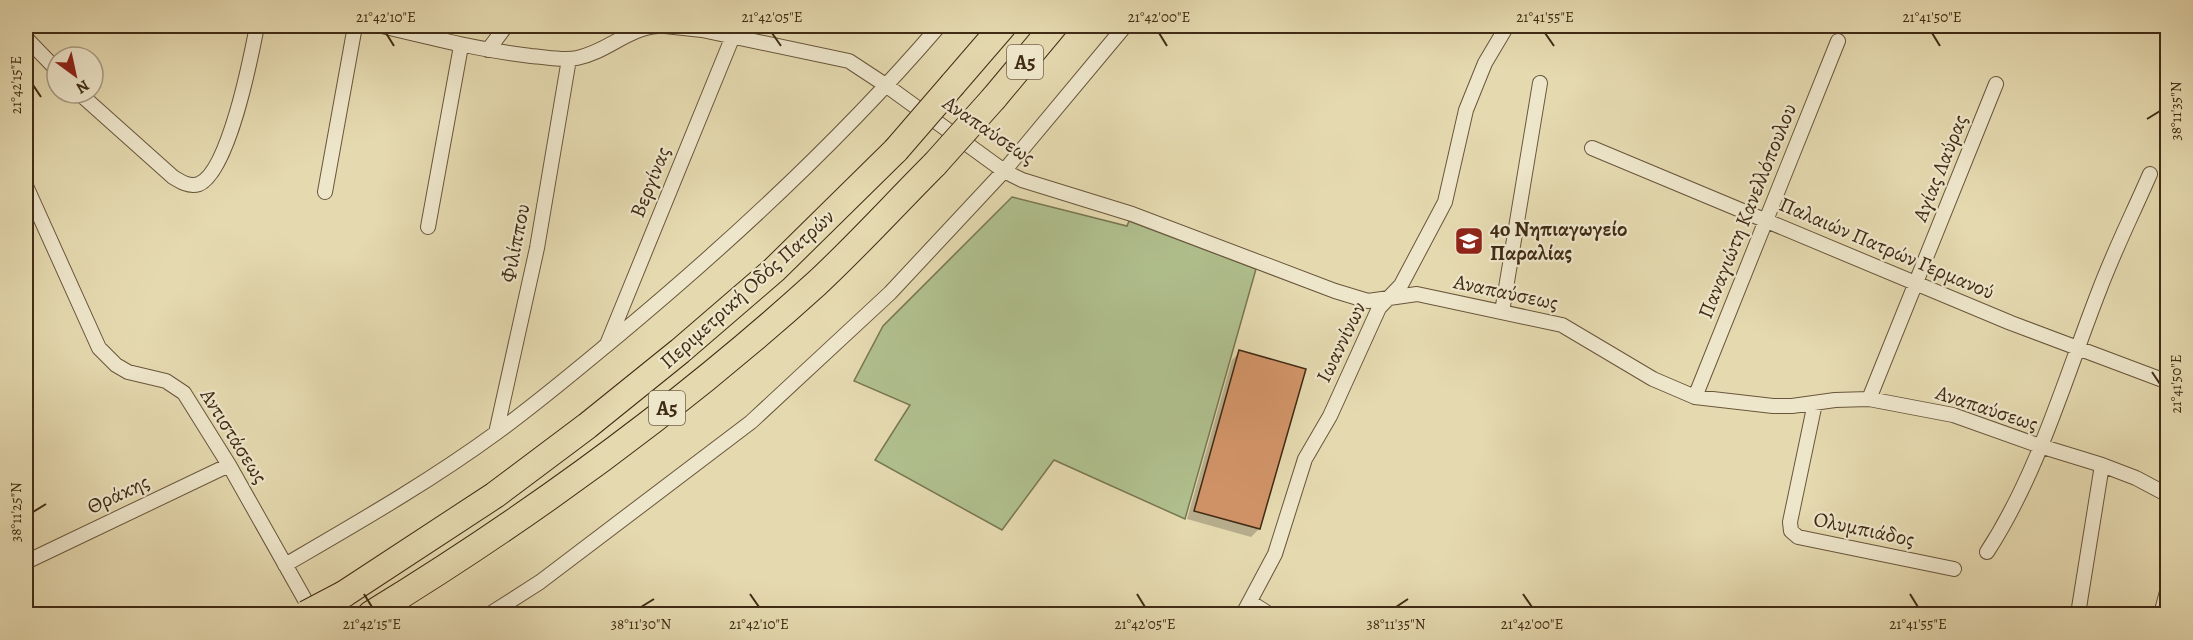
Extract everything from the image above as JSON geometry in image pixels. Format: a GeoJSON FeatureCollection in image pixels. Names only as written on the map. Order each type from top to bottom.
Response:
{"type":"FeatureCollection","features":[{"type":"Feature","properties":{"kind":"highway","name":"Περιμετρική Οδός Πατρών"},"geometry":{"type":"LineString","coordinates":[[306,615],[344,594],[495,495],[652,374],[774,270],[896,150],[1004,26]]}},
{"type":"Feature","properties":{"kind":"highway","name":"Περιμετρική Οδός Πατρών"},"geometry":{"type":"LineString","coordinates":[[370,615],[512,525],[672,404],[753,339],[818,282],[934,164],[994,98],[1054,26]]}},
{"type":"Feature","properties":{"kind":"street"},"geometry":{"type":"LineString","coordinates":[[92,105],[173,177],[190,185],[198,184],[205,179],[218,161],[230,131],[242,96],[257,26]]}},
{"type":"Feature","properties":{"kind":"street"},"geometry":{"type":"LineString","coordinates":[[325,192],[355,26]]}},
{"type":"Feature","properties":{"kind":"street"},"geometry":{"type":"LineString","coordinates":[[382,26],[461,46],[569,59],[593,53],[634,31],[658,26]]}},
{"type":"Feature","properties":{"kind":"street"},"geometry":{"type":"LineString","coordinates":[[488,50],[506,26]]}},
{"type":"Feature","properties":{"kind":"street","name":"Αναπαύσεως"},"geometry":{"type":"LineString","coordinates":[[665,26],[702,30],[849,61],[1004,171],[1022,180],[1132,214],[1335,291],[1368,301],[1417,294],[1562,325],[1653,379],[1695,397],[1773,406],[1869,399],[1953,415],[2102,465],[2136,478],[2168,495]]}},
{"type":"Feature","properties":{"kind":"street"},"geometry":{"type":"LineString","coordinates":[[285,565],[403,495],[496,433],[607,345],[717,251],[887,86],[939,26]]}},
{"type":"Feature","properties":{"kind":"street"},"geometry":{"type":"LineString","coordinates":[[489,615],[540,582],[751,422],[890,293],[1004,171],[1125,26]]}},
{"type":"Feature","properties":{"kind":"street","name":"Ιωαννίνων"},"geometry":{"type":"LineString","coordinates":[[1246,608],[1275,554],[1305,459],[1330,416],[1379,308],[1401,285],[1444,202],[1466,110],[1485,63],[1507,26]]}},
{"type":"Feature","properties":{"kind":"street","name":"Βεργίνας"},"geometry":{"type":"LineString","coordinates":[[607,345],[733,36]]}},
{"type":"Feature","properties":{"kind":"street"},"geometry":{"type":"LineString","coordinates":[[26,38],[45,58]]}},
{"type":"Feature","properties":{"kind":"street","name":"Παναγιώτη Κανελλόπουλου"},"geometry":{"type":"LineString","coordinates":[[1695,397],[1838,41]]}},
{"type":"Feature","properties":{"kind":"street"},"geometry":{"type":"LineString","coordinates":[[428,227],[461,46]]}},
{"type":"Feature","properties":{"kind":"street","name":"Φιλίππου"},"geometry":{"type":"LineString","coordinates":[[496,433],[537,248],[569,59]]}},
{"type":"Feature","properties":{"kind":"street"},"geometry":{"type":"LineString","coordinates":[[1502,312],[1540,83]]}},
{"type":"Feature","properties":{"kind":"street","name":"Αγίας Λαύρας"},"geometry":{"type":"LineString","coordinates":[[1869,399],[1996,84]]}},
{"type":"Feature","properties":{"kind":"street","name":"Παλαιών Πατρών Γερμανού"},"geometry":{"type":"LineString","coordinates":[[1592,148],[1917,284],[2078,349],[2168,382]]}},
{"type":"Feature","properties":{"kind":"street"},"geometry":{"type":"LineString","coordinates":[[1987,552],[2005,525],[2040,446],[2099,290],[2150,174]]}},
{"type":"Feature","properties":{"kind":"street","name":"Αντιστάσεως"},"geometry":{"type":"LineString","coordinates":[[26,186],[99,348],[116,365],[128,372],[166,381],[184,393],[229,465],[313,615]]}},
{"type":"Feature","properties":{"kind":"street","name":"Ολυμπιάδος"},"geometry":{"type":"LineString","coordinates":[[1815,403],[1790,522],[1791,531],[1798,537],[1954,568]]}},
{"type":"Feature","properties":{"kind":"street","name":"Θράκης"},"geometry":{"type":"LineString","coordinates":[[26,562],[229,465]]}},
{"type":"Feature","properties":{"kind":"street"},"geometry":{"type":"LineString","coordinates":[[2078,615],[2102,465]]}},
{"type":"Feature","properties":{"kind":"street"},"geometry":{"type":"LineString","coordinates":[[2161,615],[2168,588]]}},
{"type":"Feature","properties":{"kind":"street"},"geometry":{"type":"LineString","coordinates":[[1246,608],[1269,615]]}},
{"type":"Feature","properties":{"kind":"green space"},"geometry":{"type":"Polygon","coordinates":[[[1012,197],[1127,226],[1129,221],[1256,269],[1185,519],[1054,460],[1002,530],[875,460],[910,405],[854,381],[883,326],[1012,197]]]}},
{"type":"Feature","properties":{"kind":"building"},"geometry":{"type":"Polygon","coordinates":[[[1239,350],[1306,369],[1260,529],[1194,511],[1239,350]]]}},
{"type":"Feature","properties":{"kind":"place","name":"4o Νηπιαγωγείο Παραλίας"},"geometry":{"type":"Point","coordinates":[1469,241]}}]}
